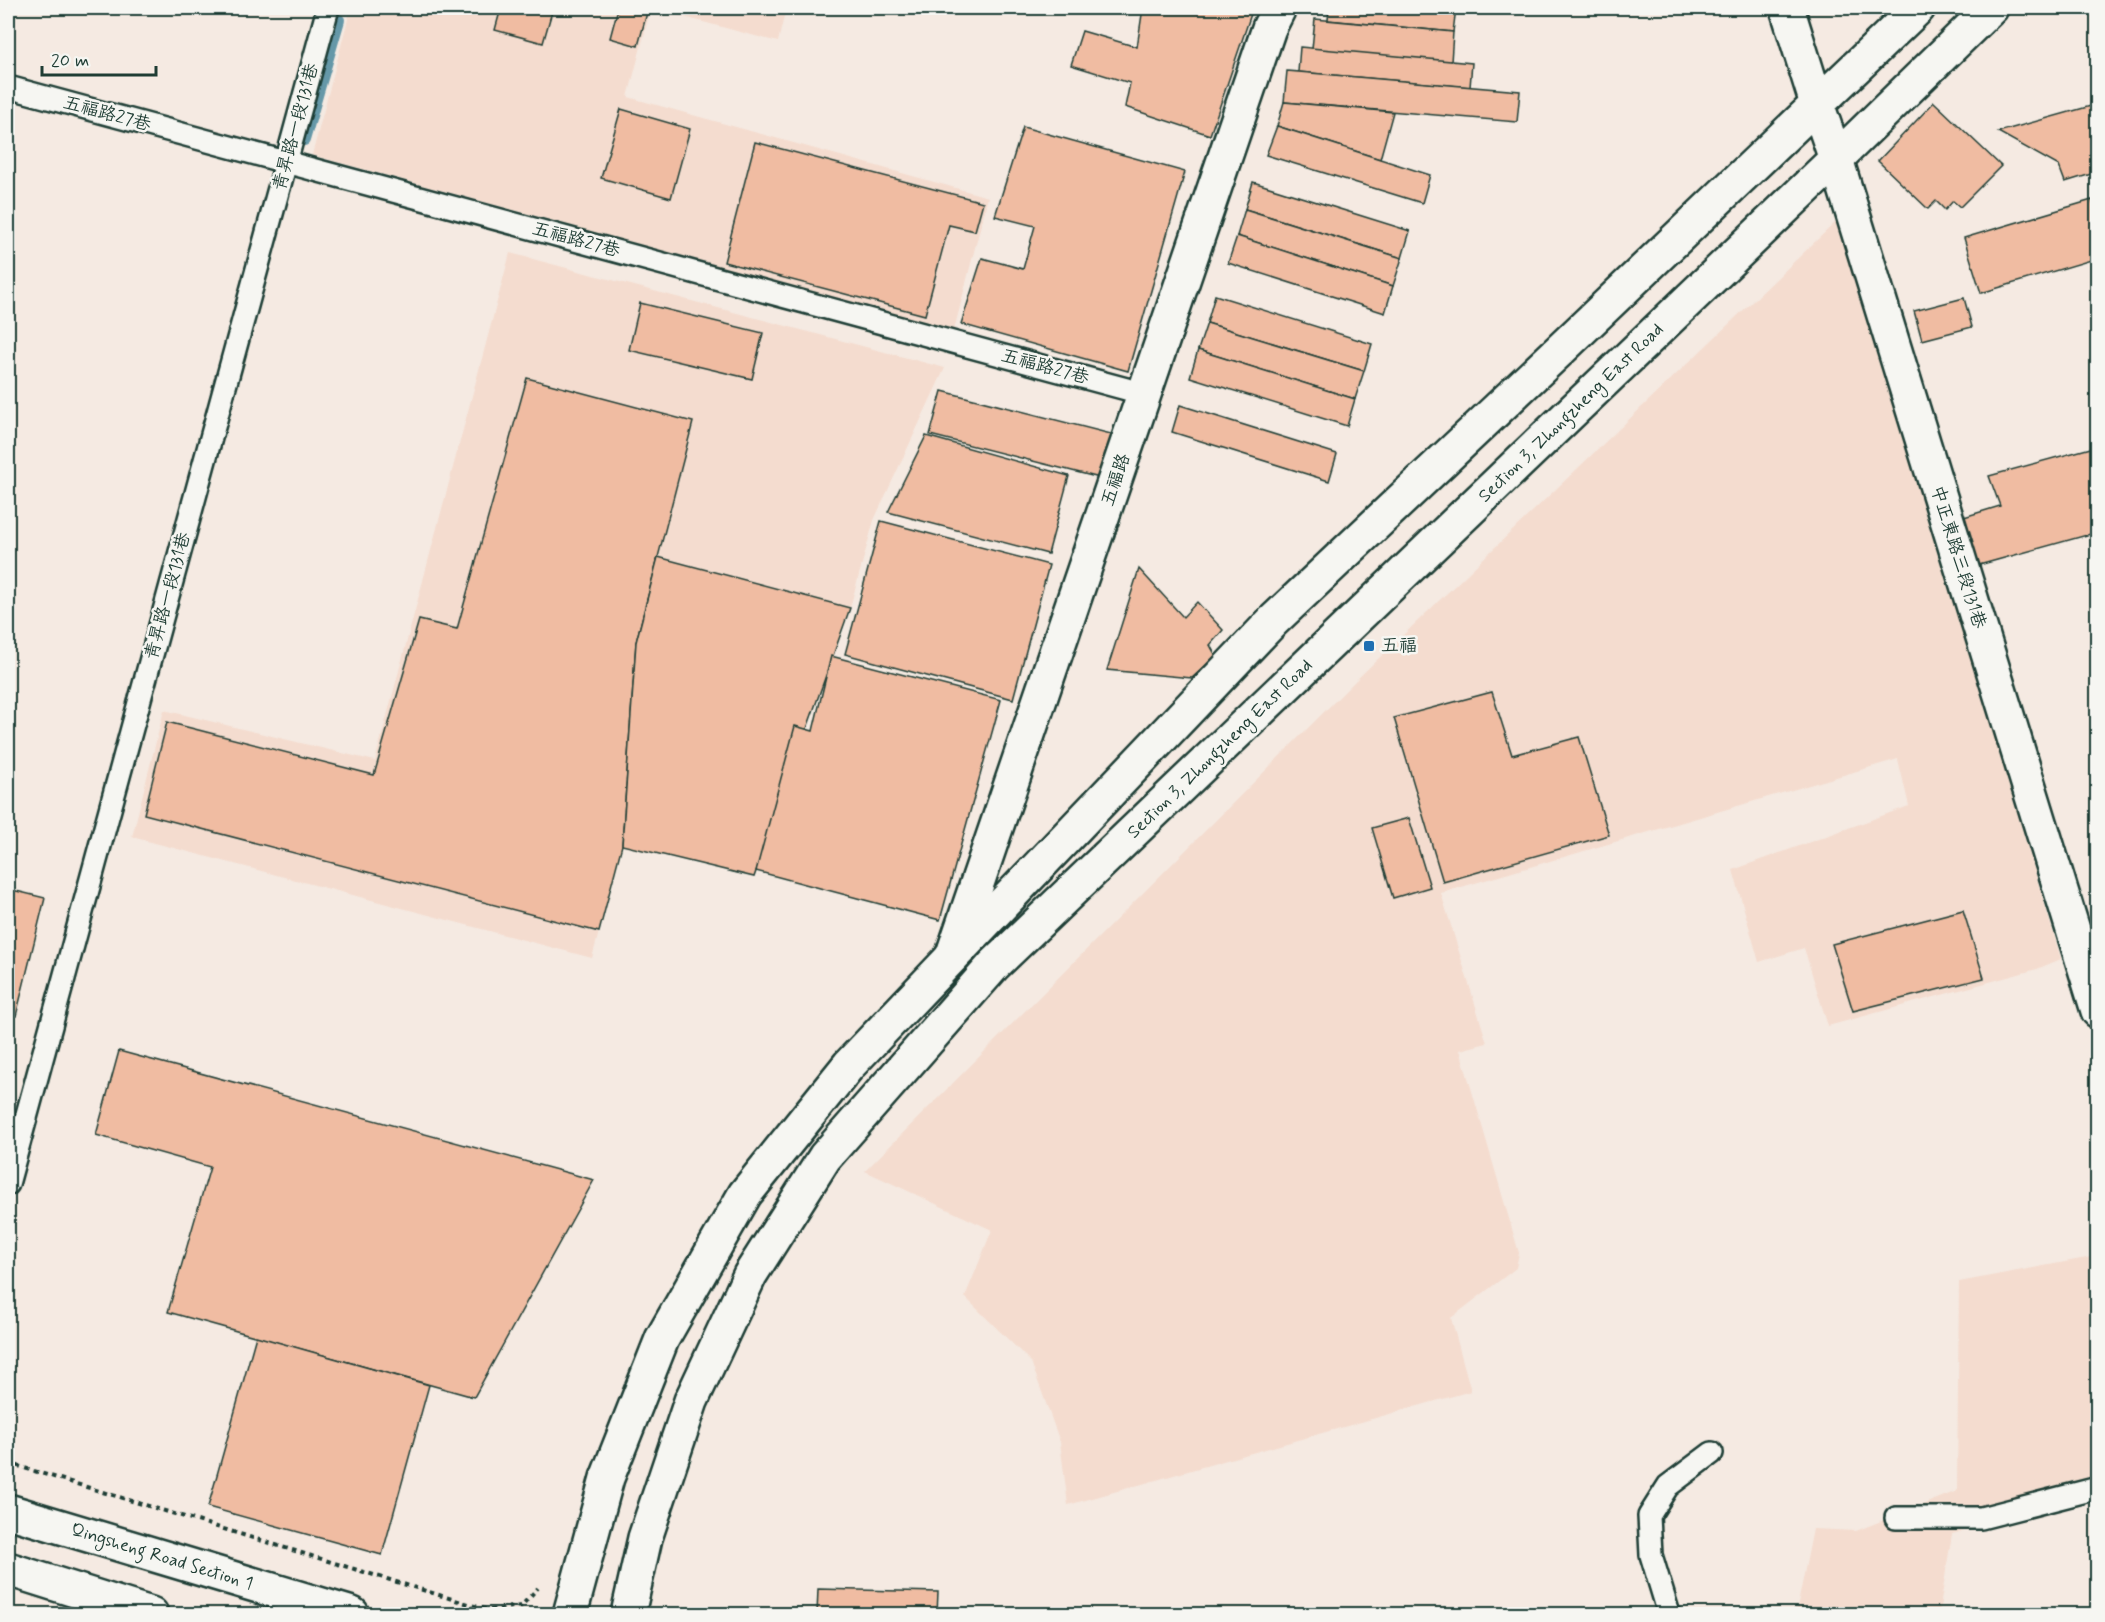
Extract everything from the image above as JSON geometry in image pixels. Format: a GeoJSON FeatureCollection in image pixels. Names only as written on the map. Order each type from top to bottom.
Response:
{"type":"FeatureCollection","features":[{"type":"Feature","properties":{"kind":"main road","name":"五福路"},"geometry":{"type":"LineString","coordinates":[[953,954],[1269,28],[1279,8]]}},
{"type":"Feature","properties":{"kind":"main road","name":"中正東路三段131巷"},"geometry":{"type":"LineString","coordinates":[[1787,8],[1836,159],[2097,1011]]}},
{"type":"Feature","properties":{"kind":"main road"},"geometry":{"type":"LineString","coordinates":[[570,1614],[607,1478],[662,1338],[745,1194],[849,1065],[1272,621],[1918,8]]}},
{"type":"Feature","properties":{"kind":"main road","name":"Section 3, Zhongzheng East Road"},"geometry":{"type":"LineString","coordinates":[[628,1614],[645,1538],[691,1401],[750,1275],[825,1157],[994,965],[1991,8]]}},
{"type":"Feature","properties":{"kind":"main road","name":"Qingsheng Road Section 1"},"geometry":{"type":"LineString","coordinates":[[8,1511],[352,1614]]}},
{"type":"Feature","properties":{"kind":"main road"},"geometry":{"type":"LineString","coordinates":[[8,1569],[151,1614]]}},
{"type":"Feature","properties":{"kind":"lane","name":"青昇路一段131巷"},"geometry":{"type":"LineString","coordinates":[[8,1184],[328,8]]}},
{"type":"Feature","properties":{"kind":"lane","name":"五福路27巷"},"geometry":{"type":"LineString","coordinates":[[8,87],[1145,394]]}},
{"type":"Feature","properties":{"kind":"lane"},"geometry":{"type":"LineString","coordinates":[[1669,1614],[1651,1555],[1649,1516],[1668,1486],[1712,1453]]}},
{"type":"Feature","properties":{"kind":"lane"},"geometry":{"type":"LineString","coordinates":[[1896,1518],[1980,1518],[2097,1488]]}},
{"type":"Feature","properties":{"kind":"path"},"geometry":{"type":"LineString","coordinates":[[8,1463],[488,1610],[521,1606],[543,1582]]}},
{"type":"Feature","properties":{"kind":"shaded area"},"geometry":{"type":"Polygon","coordinates":[[[351,8],[651,8],[628,97],[988,197],[954,330],[312,155],[351,8]]]}},
{"type":"Feature","properties":{"kind":"shaded area"},"geometry":{"type":"Polygon","coordinates":[[[651,8],[786,8],[778,42],[651,8]]]}},
{"type":"Feature","properties":{"kind":"shaded area"},"geometry":{"type":"Polygon","coordinates":[[[1840,218],[2061,959],[2037,969],[1828,1026],[1804,948],[1759,962],[1733,870],[1909,806],[1898,759],[1441,893],[1487,1043],[1460,1050],[1519,1253],[1516,1268],[1451,1318],[1471,1391],[1068,1505],[1060,1442],[1031,1362],[965,1297],[992,1230],[865,1171],[1356,680],[1840,218]]]}},
{"type":"Feature","properties":{"kind":"shaded area"},"geometry":{"type":"Polygon","coordinates":[[[510,253],[945,368],[874,520],[850,608],[754,877],[622,846],[592,958],[132,837],[164,710],[375,761],[510,253]]]}},
{"type":"Feature","properties":{"kind":"shaded area"},"geometry":{"type":"Polygon","coordinates":[[[2097,1256],[2097,1496],[1952,1534],[1939,1614],[1796,1614],[1813,1529],[1856,1531],[1957,1491],[1959,1282],[2097,1256]]]}},
{"type":"Feature","properties":{"kind":"building"},"geometry":{"type":"Polygon","coordinates":[[[501,8],[553,8],[543,43],[495,30],[501,8]]]}},
{"type":"Feature","properties":{"kind":"building"},"geometry":{"type":"Polygon","coordinates":[[[618,8],[648,9],[638,46],[610,38],[618,8]]]}},
{"type":"Feature","properties":{"kind":"building"},"geometry":{"type":"Polygon","coordinates":[[[1143,8],[1253,8],[1210,135],[1125,107],[1130,83],[1071,65],[1082,31],[1137,47],[1143,8]]]}},
{"type":"Feature","properties":{"kind":"building"},"geometry":{"type":"Polygon","coordinates":[[[1329,8],[1456,8],[1453,32],[1328,20],[1329,8]]]}},
{"type":"Feature","properties":{"kind":"building"},"geometry":{"type":"Polygon","coordinates":[[[1315,19],[1453,32],[1451,62],[1312,49],[1315,19]]]}},
{"type":"Feature","properties":{"kind":"building"},"geometry":{"type":"Polygon","coordinates":[[[1300,47],[1472,63],[1470,87],[1298,72],[1300,47]]]}},
{"type":"Feature","properties":{"kind":"building"},"geometry":{"type":"Polygon","coordinates":[[[1287,71],[1520,91],[1517,122],[1284,102],[1287,71]]]}},
{"type":"Feature","properties":{"kind":"building"},"geometry":{"type":"Polygon","coordinates":[[[1284,102],[1393,112],[1380,159],[1277,126],[1284,102]]]}},
{"type":"Feature","properties":{"kind":"building"},"geometry":{"type":"Polygon","coordinates":[[[1934,102],[2001,166],[1960,207],[1953,201],[1945,210],[1936,201],[1928,209],[1878,161],[1934,102]]]}},
{"type":"Feature","properties":{"kind":"building"},"geometry":{"type":"Polygon","coordinates":[[[2098,104],[2098,172],[2065,182],[2059,166],[1998,132],[2098,104]]]}},
{"type":"Feature","properties":{"kind":"building"},"geometry":{"type":"Polygon","coordinates":[[[621,109],[690,129],[671,198],[601,178],[621,109]]]}},
{"type":"Feature","properties":{"kind":"building"},"geometry":{"type":"Polygon","coordinates":[[[1277,126],[1430,175],[1422,203],[1266,155],[1277,126]]]}},
{"type":"Feature","properties":{"kind":"building"},"geometry":{"type":"Polygon","coordinates":[[[1023,127],[1185,172],[1128,371],[961,324],[982,258],[1023,269],[1035,226],[995,216],[1023,127]]]}},
{"type":"Feature","properties":{"kind":"building"},"geometry":{"type":"Polygon","coordinates":[[[755,142],[983,202],[975,231],[949,225],[925,315],[724,262],[755,142]]]}},
{"type":"Feature","properties":{"kind":"building"},"geometry":{"type":"Polygon","coordinates":[[[1253,182],[1410,231],[1402,258],[1245,209],[1253,182]]]}},
{"type":"Feature","properties":{"kind":"building"},"geometry":{"type":"Polygon","coordinates":[[[2092,200],[2098,219],[2098,258],[1981,293],[1964,238],[2092,200]]]}},
{"type":"Feature","properties":{"kind":"building"},"geometry":{"type":"Polygon","coordinates":[[[1245,209],[1402,258],[1393,286],[1237,236],[1245,209]]]}},
{"type":"Feature","properties":{"kind":"building"},"geometry":{"type":"Polygon","coordinates":[[[1237,236],[1393,286],[1385,313],[1228,263],[1237,236]]]}},
{"type":"Feature","properties":{"kind":"building"},"geometry":{"type":"Polygon","coordinates":[[[1215,295],[1372,344],[1364,371],[1207,323],[1215,295]]]}},
{"type":"Feature","properties":{"kind":"building"},"geometry":{"type":"Polygon","coordinates":[[[1964,298],[1972,327],[1922,340],[1914,311],[1964,298]]]}},
{"type":"Feature","properties":{"kind":"building"},"geometry":{"type":"Polygon","coordinates":[[[640,303],[763,333],[752,379],[629,350],[640,303]]]}},
{"type":"Feature","properties":{"kind":"building"},"geometry":{"type":"Polygon","coordinates":[[[1207,323],[1364,371],[1355,399],[1198,350],[1207,323]]]}},
{"type":"Feature","properties":{"kind":"building"},"geometry":{"type":"Polygon","coordinates":[[[1198,350],[1355,399],[1347,426],[1190,377],[1198,350]]]}},
{"type":"Feature","properties":{"kind":"building"},"geometry":{"type":"Polygon","coordinates":[[[527,378],[693,422],[636,642],[622,845],[599,932],[144,814],[167,722],[374,775],[419,620],[457,629],[527,378]]]}},
{"type":"Feature","properties":{"kind":"building"},"geometry":{"type":"Polygon","coordinates":[[[942,391],[1115,435],[1104,479],[930,435],[942,391]]]}},
{"type":"Feature","properties":{"kind":"building"},"geometry":{"type":"Polygon","coordinates":[[[1180,405],[1337,454],[1329,481],[1172,432],[1180,405]]]}},
{"type":"Feature","properties":{"kind":"building"},"geometry":{"type":"Polygon","coordinates":[[[926,436],[1069,476],[1048,554],[888,512],[926,436]]]}},
{"type":"Feature","properties":{"kind":"building"},"geometry":{"type":"Polygon","coordinates":[[[2098,446],[2098,532],[1979,565],[1964,517],[2000,506],[1989,476],[2098,446]]]}},
{"type":"Feature","properties":{"kind":"building"},"geometry":{"type":"Polygon","coordinates":[[[881,521],[1049,565],[1013,699],[845,654],[881,521]]]}},
{"type":"Feature","properties":{"kind":"building"},"geometry":{"type":"Polygon","coordinates":[[[658,557],[850,608],[754,877],[622,845],[636,642],[658,557]]]}},
{"type":"Feature","properties":{"kind":"building"},"geometry":{"type":"Polygon","coordinates":[[[1139,569],[1183,617],[1197,602],[1223,630],[1210,645],[1216,656],[1192,678],[1107,670],[1139,569]]]}},
{"type":"Feature","properties":{"kind":"building"},"geometry":{"type":"Polygon","coordinates":[[[831,656],[1001,700],[940,920],[756,871],[795,726],[813,731],[831,656]]]}},
{"type":"Feature","properties":{"kind":"building"},"geometry":{"type":"Polygon","coordinates":[[[1492,692],[1512,755],[1579,737],[1609,835],[1443,882],[1394,718],[1492,692]]]}},
{"type":"Feature","properties":{"kind":"building"},"geometry":{"type":"Polygon","coordinates":[[[1409,818],[1430,887],[1393,898],[1372,828],[1409,818]]]}},
{"type":"Feature","properties":{"kind":"building"},"geometry":{"type":"Polygon","coordinates":[[[8,889],[45,898],[16,1016],[8,1013],[8,889]]]}},
{"type":"Feature","properties":{"kind":"building"},"geometry":{"type":"Polygon","coordinates":[[[1963,910],[1984,978],[1853,1011],[1832,944],[1963,910]]]}},
{"type":"Feature","properties":{"kind":"building"},"geometry":{"type":"Polygon","coordinates":[[[119,1051],[594,1180],[474,1397],[168,1312],[210,1167],[96,1135],[119,1051]]]}},
{"type":"Feature","properties":{"kind":"building"},"geometry":{"type":"Polygon","coordinates":[[[256,1336],[429,1385],[382,1555],[208,1507],[256,1336]]]}},
{"type":"Feature","properties":{"kind":"building"},"geometry":{"type":"Polygon","coordinates":[[[818,1589],[938,1592],[937,1614],[817,1614],[818,1589]]]}},
{"type":"Feature","properties":{"kind":"waterway"},"geometry":{"type":"LineString","coordinates":[[304,140],[339,20]]}},
{"type":"Feature","properties":{"kind":"place","name":"五福"},"geometry":{"type":"Point","coordinates":[1369,646]}}]}
